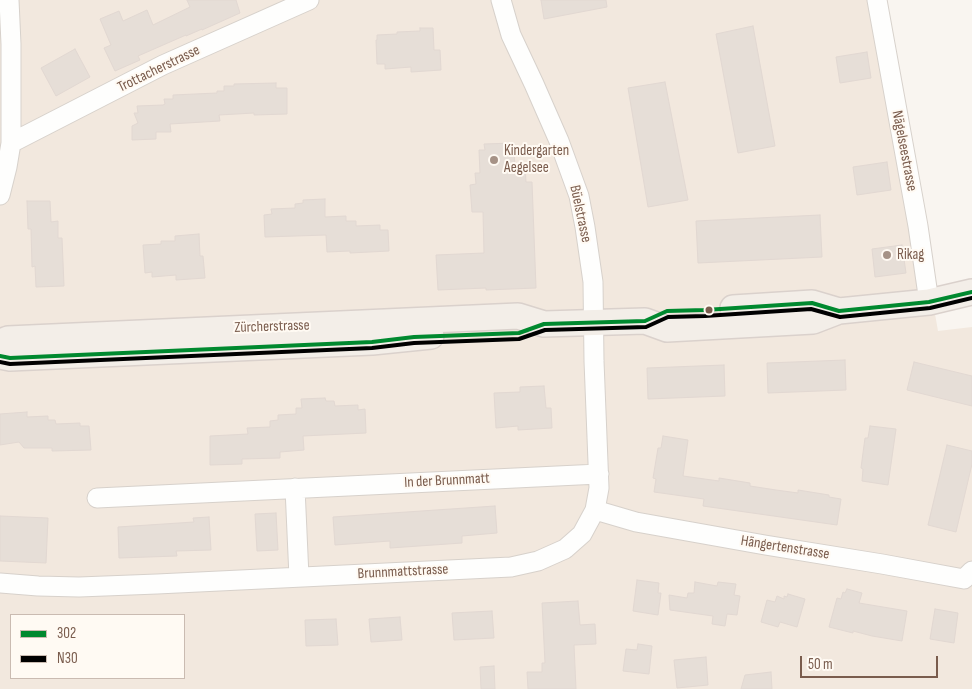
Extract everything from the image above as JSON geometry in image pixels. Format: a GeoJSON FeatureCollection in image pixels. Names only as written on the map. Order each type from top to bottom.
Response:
{"type":"FeatureCollection","features":[{"type":"Feature","properties":{"kind":"main road","name":"Zürcherstrasse"},"geometry":{"type":"LineString","coordinates":[[0,342],[8,339],[518,316],[544,324],[645,321],[667,329],[813,321],[839,311],[929,302],[972,292]]}},
{"type":"Feature","properties":{"kind":"main road","name":"Zürcherstrasse"},"geometry":{"type":"LineString","coordinates":[[0,356],[24,358],[372,342],[414,337],[519,333],[544,324]]}},
{"type":"Feature","properties":{"kind":"street"},"geometry":{"type":"LineString","coordinates":[[0,195],[11,144],[9,0]]}},
{"type":"Feature","properties":{"kind":"street","name":"Trottacherstrasse"},"geometry":{"type":"LineString","coordinates":[[11,144],[163,65],[309,0]]}},
{"type":"Feature","properties":{"kind":"street","name":"Büelstrasse"},"geometry":{"type":"LineString","coordinates":[[501,0],[511,35],[559,141],[579,196],[593,282],[594,323]]}},
{"type":"Feature","properties":{"kind":"street","name":"Nägelseestrasse"},"geometry":{"type":"LineString","coordinates":[[877,0],[918,226],[929,302]]}},
{"type":"Feature","properties":{"kind":"street","name":"Brunnmattstrasse"},"geometry":{"type":"LineString","coordinates":[[0,583],[38,586],[79,586],[511,567],[538,561],[564,548],[582,534],[595,510],[599,488],[599,474],[594,323]]}},
{"type":"Feature","properties":{"kind":"street","name":"In der Brunnmatt"},"geometry":{"type":"LineString","coordinates":[[97,498],[599,474]]}},
{"type":"Feature","properties":{"kind":"street"},"geometry":{"type":"LineString","coordinates":[[295,488],[299,577]]}},
{"type":"Feature","properties":{"kind":"street","name":"Hängertenstrasse"},"geometry":{"type":"LineString","coordinates":[[595,510],[636,522],[964,579],[972,571]]}},
{"type":"Feature","properties":{"kind":"shaded area"},"geometry":{"type":"Polygon","coordinates":[[[0,0],[880,0],[938,331],[972,327],[972,689],[0,689],[0,0]]]}},
{"type":"Feature","properties":{"kind":"building"},"geometry":{"type":"Polygon","coordinates":[[[187,0],[236,0],[240,13],[138,56],[140,60],[115,71],[104,48],[111,45],[100,19],[119,11],[123,21],[147,10],[153,25],[190,7],[187,0]]]}},
{"type":"Feature","properties":{"kind":"building"},"geometry":{"type":"Polygon","coordinates":[[[541,0],[606,0],[607,7],[544,19],[541,0]]]}},
{"type":"Feature","properties":{"kind":"building"},"geometry":{"type":"Polygon","coordinates":[[[753,26],[775,146],[738,153],[716,34],[753,26]]]}},
{"type":"Feature","properties":{"kind":"building"},"geometry":{"type":"Polygon","coordinates":[[[420,28],[433,28],[434,50],[440,50],[441,70],[411,72],[411,67],[385,69],[385,64],[377,64],[377,35],[420,31],[420,28]]]}},
{"type":"Feature","properties":{"kind":"building"},"geometry":{"type":"Polygon","coordinates":[[[75,49],[90,77],[56,96],[41,68],[75,49]]]}},
{"type":"Feature","properties":{"kind":"building"},"geometry":{"type":"Polygon","coordinates":[[[867,52],[871,78],[840,83],[836,57],[867,52]]]}},
{"type":"Feature","properties":{"kind":"building"},"geometry":{"type":"Polygon","coordinates":[[[665,82],[688,200],[648,207],[628,88],[665,82]]]}},
{"type":"Feature","properties":{"kind":"building"},"geometry":{"type":"Polygon","coordinates":[[[276,83],[276,88],[287,88],[287,114],[219,115],[220,121],[170,124],[171,132],[156,132],[156,139],[132,140],[132,126],[138,123],[134,113],[138,113],[137,106],[163,105],[165,104],[164,99],[173,99],[173,95],[217,93],[217,91],[224,91],[224,86],[234,86],[234,84],[276,83]]]}},
{"type":"Feature","properties":{"kind":"building"},"geometry":{"type":"Polygon","coordinates":[[[513,143],[515,165],[525,165],[526,182],[532,182],[536,288],[438,290],[436,255],[484,253],[483,212],[472,212],[470,185],[476,184],[475,173],[480,173],[479,150],[485,150],[484,144],[513,143]]]}},
{"type":"Feature","properties":{"kind":"building"},"geometry":{"type":"Polygon","coordinates":[[[887,162],[891,190],[857,195],[853,167],[887,162]]]}},
{"type":"Feature","properties":{"kind":"building"},"geometry":{"type":"Polygon","coordinates":[[[325,199],[325,217],[346,216],[346,221],[356,221],[356,226],[380,225],[380,230],[388,230],[389,251],[327,252],[326,235],[265,237],[264,215],[272,214],[271,209],[295,208],[295,204],[303,203],[303,200],[325,199]]]}},
{"type":"Feature","properties":{"kind":"building"},"geometry":{"type":"Polygon","coordinates":[[[27,201],[50,201],[51,222],[58,221],[58,238],[62,238],[64,286],[36,287],[35,266],[32,267],[31,229],[28,229],[27,201]]]}},
{"type":"Feature","properties":{"kind":"building"},"geometry":{"type":"Polygon","coordinates":[[[820,215],[822,257],[698,263],[696,221],[820,215]]]}},
{"type":"Feature","properties":{"kind":"building"},"geometry":{"type":"Polygon","coordinates":[[[199,234],[200,256],[203,256],[205,278],[176,280],[176,275],[152,277],[152,272],[145,273],[143,245],[161,244],[161,241],[175,241],[175,236],[199,234]]]}},
{"type":"Feature","properties":{"kind":"building"},"geometry":{"type":"Polygon","coordinates":[[[902,245],[906,273],[875,277],[872,249],[902,245]]]}},
{"type":"Feature","properties":{"kind":"building"},"geometry":{"type":"Polygon","coordinates":[[[845,360],[846,390],[768,393],[767,363],[845,360]]]}},
{"type":"Feature","properties":{"kind":"building"},"geometry":{"type":"Polygon","coordinates":[[[914,362],[972,376],[972,406],[907,390],[914,362]]]}},
{"type":"Feature","properties":{"kind":"building"},"geometry":{"type":"Polygon","coordinates":[[[724,365],[725,396],[648,399],[647,368],[724,365]]]}},
{"type":"Feature","properties":{"kind":"building"},"geometry":{"type":"Polygon","coordinates":[[[544,386],[546,408],[551,408],[552,428],[518,430],[518,426],[496,428],[494,393],[520,392],[520,387],[544,386]]]}},
{"type":"Feature","properties":{"kind":"building"},"geometry":{"type":"Polygon","coordinates":[[[325,398],[326,401],[334,401],[335,406],[358,405],[358,410],[365,409],[366,433],[303,436],[304,450],[280,452],[280,458],[242,459],[242,464],[210,465],[210,436],[248,434],[247,428],[270,427],[270,421],[278,420],[278,415],[296,414],[296,408],[302,408],[301,399],[325,398]]]}},
{"type":"Feature","properties":{"kind":"building"},"geometry":{"type":"Polygon","coordinates":[[[27,412],[27,417],[48,416],[48,420],[55,420],[56,424],[80,423],[80,426],[89,426],[91,450],[52,451],[52,448],[24,448],[19,442],[0,445],[0,414],[27,412]]]}},
{"type":"Feature","properties":{"kind":"building"},"geometry":{"type":"Polygon","coordinates":[[[870,426],[896,429],[888,485],[862,481],[863,469],[861,468],[865,438],[868,438],[870,426]]]}},
{"type":"Feature","properties":{"kind":"building"},"geometry":{"type":"Polygon","coordinates":[[[663,436],[688,440],[683,476],[719,481],[719,478],[750,483],[750,486],[798,493],[798,490],[829,495],[829,497],[841,499],[837,525],[703,506],[704,499],[654,492],[656,479],[653,478],[658,448],[661,448],[663,436]]]}},
{"type":"Feature","properties":{"kind":"building"},"geometry":{"type":"Polygon","coordinates":[[[947,445],[972,451],[972,464],[956,532],[928,525],[947,445]]]}},
{"type":"Feature","properties":{"kind":"building"},"geometry":{"type":"Polygon","coordinates":[[[495,506],[497,533],[462,536],[462,543],[390,548],[390,541],[335,545],[333,517],[495,506]]]}},
{"type":"Feature","properties":{"kind":"building"},"geometry":{"type":"Polygon","coordinates":[[[276,513],[278,550],[257,551],[255,514],[276,513]]]}},
{"type":"Feature","properties":{"kind":"building"},"geometry":{"type":"Polygon","coordinates":[[[0,516],[48,518],[46,563],[0,561],[0,516]]]}},
{"type":"Feature","properties":{"kind":"building"},"geometry":{"type":"Polygon","coordinates":[[[209,517],[211,550],[176,551],[177,556],[119,558],[118,527],[194,522],[193,518],[209,517]]]}},
{"type":"Feature","properties":{"kind":"building"},"geometry":{"type":"Polygon","coordinates":[[[637,580],[659,583],[658,593],[661,593],[658,615],[633,611],[637,580]]]}},
{"type":"Feature","properties":{"kind":"building"},"geometry":{"type":"Polygon","coordinates":[[[695,582],[717,586],[718,582],[736,584],[734,595],[740,596],[737,615],[727,614],[725,626],[712,624],[713,616],[670,610],[669,595],[687,598],[688,593],[694,593],[695,582]]]}},
{"type":"Feature","properties":{"kind":"building"},"geometry":{"type":"Polygon","coordinates":[[[847,589],[862,593],[859,603],[907,611],[902,641],[829,627],[837,598],[841,599],[843,592],[845,593],[847,589]]]}},
{"type":"Feature","properties":{"kind":"building"},"geometry":{"type":"Polygon","coordinates":[[[788,594],[805,599],[797,627],[780,622],[778,627],[761,622],[767,600],[775,602],[777,596],[784,599],[784,596],[787,597],[788,594]]]}},
{"type":"Feature","properties":{"kind":"building"},"geometry":{"type":"Polygon","coordinates":[[[578,601],[580,625],[595,624],[596,644],[574,645],[576,689],[528,689],[527,672],[542,672],[542,663],[545,663],[542,603],[578,601]]]}},
{"type":"Feature","properties":{"kind":"building"},"geometry":{"type":"Polygon","coordinates":[[[935,609],[958,613],[954,643],[930,639],[935,609]]]}},
{"type":"Feature","properties":{"kind":"building"},"geometry":{"type":"Polygon","coordinates":[[[492,611],[494,638],[454,640],[452,613],[492,611]]]}},
{"type":"Feature","properties":{"kind":"building"},"geometry":{"type":"Polygon","coordinates":[[[400,617],[402,640],[371,642],[369,619],[400,617]]]}},
{"type":"Feature","properties":{"kind":"building"},"geometry":{"type":"Polygon","coordinates":[[[336,619],[338,645],[306,646],[305,620],[336,619]]]}},
{"type":"Feature","properties":{"kind":"building"},"geometry":{"type":"Polygon","coordinates":[[[638,644],[652,646],[649,674],[623,671],[626,649],[637,650],[638,644]]]}},
{"type":"Feature","properties":{"kind":"building"},"geometry":{"type":"Polygon","coordinates":[[[706,657],[708,685],[677,688],[674,660],[706,657]]]}},
{"type":"Feature","properties":{"kind":"building"},"geometry":{"type":"Polygon","coordinates":[[[494,666],[495,689],[481,689],[480,667],[494,666]]]}},
{"type":"Feature","properties":{"kind":"building"},"geometry":{"type":"Polygon","coordinates":[[[771,672],[772,689],[741,689],[745,675],[771,672]]]}},
{"type":"Feature","properties":{"kind":"transit line","name":"302"},"geometry":{"type":"LineString","coordinates":[[0,356],[10,358],[372,342],[414,337],[519,333],[544,324],[645,321],[667,311],[812,303],[839,311],[929,302],[972,292]]}},
{"type":"Feature","properties":{"kind":"transit line","name":"N30"},"geometry":{"type":"LineString","coordinates":[[0,362],[10,364],[372,348],[414,343],[519,339],[545,330],[646,327],[668,317],[811,309],[840,317],[930,308],[972,298]]}},
{"type":"Feature","properties":{"kind":"place","name":"Kindergarten Aegelsee"},"geometry":{"type":"Point","coordinates":[494,160]}},
{"type":"Feature","properties":{"kind":"place","name":"Rikag"},"geometry":{"type":"Point","coordinates":[887,255]}}]}
